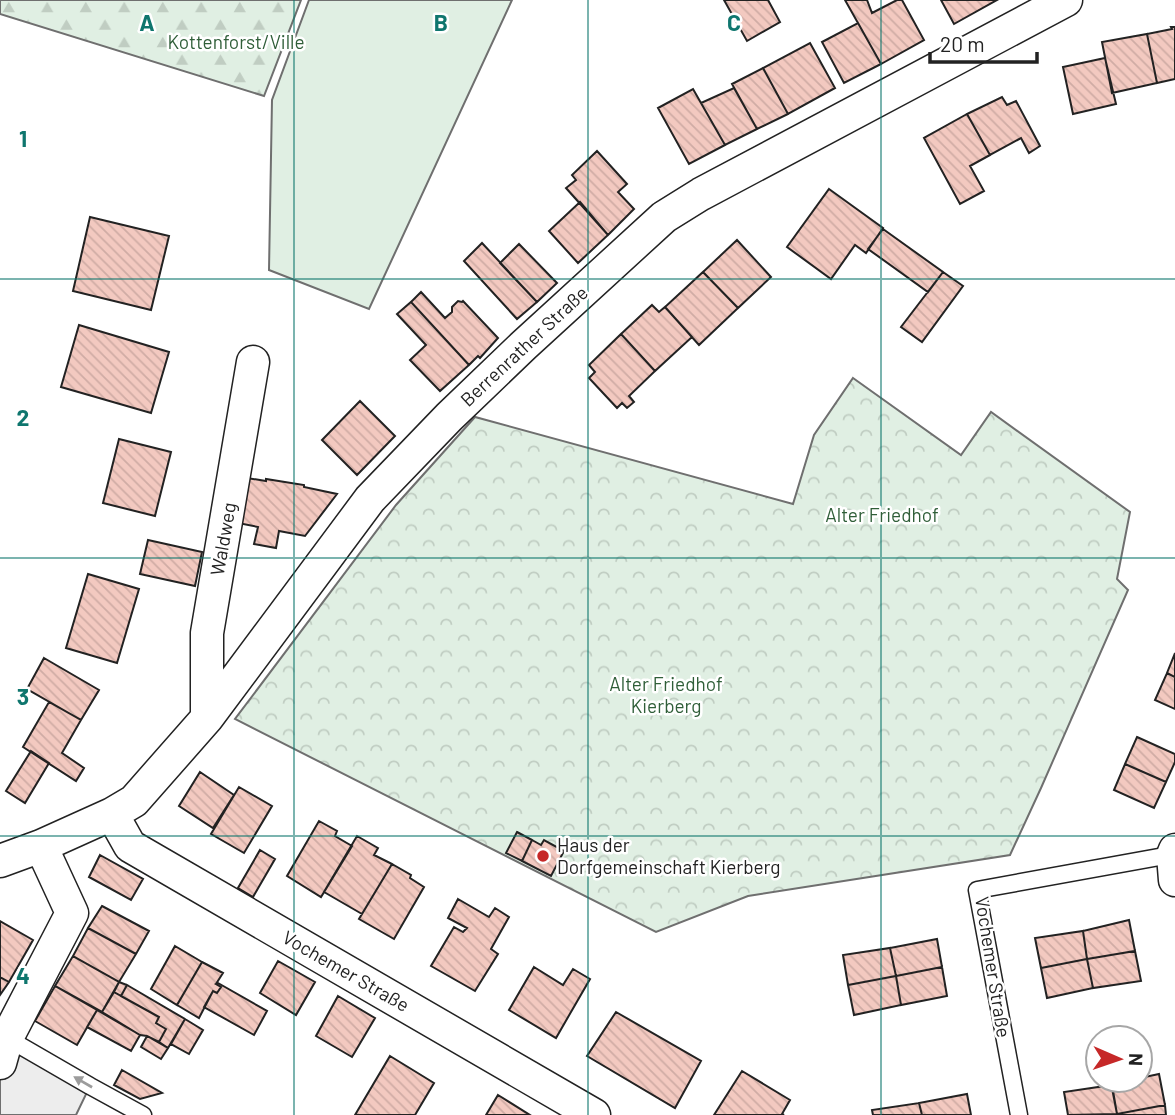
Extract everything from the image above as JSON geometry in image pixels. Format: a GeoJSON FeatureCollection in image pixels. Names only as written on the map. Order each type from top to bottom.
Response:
{"type":"FeatureCollection","features":[{"type":"Feature","properties":{"kind":"street","name":"Berrenrather Straße"},"geometry":{"type":"LineString","coordinates":[[0,861],[41,846],[112,814],[134,801],[207,718],[370,499],[449,417],[523,346],[664,217],[701,194],[1053,3]]}},
{"type":"Feature","properties":{"kind":"street","name":"Waldweg"},"geometry":{"type":"LineString","coordinates":[[207,718],[207,633],[253,362]]}},
{"type":"Feature","properties":{"kind":"street","name":"Vochemer Straße"},"geometry":{"type":"LineString","coordinates":[[112,814],[130,846],[594,1115]]}},
{"type":"Feature","properties":{"kind":"street"},"geometry":{"type":"LineString","coordinates":[[4,1051],[72,913],[41,846]]}},
{"type":"Feature","properties":{"kind":"lane","name":"Vochemer Straße"},"geometry":{"type":"LineString","coordinates":[[1019,1115],[977,890],[1175,860]]}},
{"type":"Feature","properties":{"kind":"lane"},"geometry":{"type":"LineString","coordinates":[[4,1051],[90,1086],[143,1115]]}},
{"type":"Feature","properties":{"kind":"green space","name":"Kottenforst/Ville"},"geometry":{"type":"Polygon","coordinates":[[[0,0],[301,0],[264,96],[0,14],[0,0]]]}},
{"type":"Feature","properties":{"kind":"green space"},"geometry":{"type":"Polygon","coordinates":[[[309,0],[512,0],[369,309],[269,270],[272,100],[309,0]]]}},
{"type":"Feature","properties":{"kind":"green space","name":"Alter Friedhof Kierberg"},"geometry":{"type":"Polygon","coordinates":[[[853,378],[961,455],[991,412],[1130,512],[1117,579],[1128,590],[1010,855],[748,896],[656,932],[235,719],[396,505],[475,417],[793,504],[814,435],[853,378]]]}},
{"type":"Feature","properties":{"kind":"shaded area"},"geometry":{"type":"Polygon","coordinates":[[[7,1038],[90,1086],[76,1115],[0,1115],[0,1063],[7,1038]]]}},
{"type":"Feature","properties":{"kind":"building"},"geometry":{"type":"Polygon","coordinates":[[[724,0],[768,0],[780,22],[747,41],[724,0]]]}},
{"type":"Feature","properties":{"kind":"building"},"geometry":{"type":"Polygon","coordinates":[[[845,0],[867,0],[872,13],[902,0],[924,40],[881,64],[845,0]]]}},
{"type":"Feature","properties":{"kind":"building"},"geometry":{"type":"Polygon","coordinates":[[[941,0],[997,0],[954,24],[941,0]]]}},
{"type":"Feature","properties":{"kind":"building"},"geometry":{"type":"Polygon","coordinates":[[[858,23],[881,64],[844,83],[822,42],[858,23]]]}},
{"type":"Feature","properties":{"kind":"building"},"geometry":{"type":"Polygon","coordinates":[[[1171,27],[1175,27],[1175,79],[1157,83],[1147,34],[1172,29],[1171,27]]]}},
{"type":"Feature","properties":{"kind":"building"},"geometry":{"type":"Polygon","coordinates":[[[1147,34],[1157,83],[1112,93],[1102,42],[1147,34]]]}},
{"type":"Feature","properties":{"kind":"building"},"geometry":{"type":"Polygon","coordinates":[[[810,43],[835,88],[788,114],[763,68],[810,43]]]}},
{"type":"Feature","properties":{"kind":"building"},"geometry":{"type":"Polygon","coordinates":[[[1105,58],[1116,104],[1073,114],[1063,67],[1105,58]]]}},
{"type":"Feature","properties":{"kind":"building"},"geometry":{"type":"Polygon","coordinates":[[[763,68],[788,114],[757,129],[732,84],[763,68]]]}},
{"type":"Feature","properties":{"kind":"building"},"geometry":{"type":"Polygon","coordinates":[[[734,88],[757,129],[725,145],[701,103],[734,88]]]}},
{"type":"Feature","properties":{"kind":"building"},"geometry":{"type":"Polygon","coordinates":[[[693,89],[725,145],[689,164],[658,108],[693,89]]]}},
{"type":"Feature","properties":{"kind":"building"},"geometry":{"type":"Polygon","coordinates":[[[1002,97],[1007,105],[1016,101],[1040,146],[1029,153],[1021,138],[990,155],[967,114],[1002,97]]]}},
{"type":"Feature","properties":{"kind":"building"},"geometry":{"type":"Polygon","coordinates":[[[967,114],[990,155],[970,166],[984,191],[960,204],[924,138],[967,114]]]}},
{"type":"Feature","properties":{"kind":"building"},"geometry":{"type":"Polygon","coordinates":[[[597,151],[627,184],[618,192],[634,209],[608,235],[566,188],[576,180],[572,175],[597,151]]]}},
{"type":"Feature","properties":{"kind":"building"},"geometry":{"type":"Polygon","coordinates":[[[829,189],[883,228],[866,253],[855,245],[831,279],[787,247],[829,189]]]}},
{"type":"Feature","properties":{"kind":"building"},"geometry":{"type":"Polygon","coordinates":[[[580,202],[608,235],[578,263],[549,231],[580,202]]]}},
{"type":"Feature","properties":{"kind":"building"},"geometry":{"type":"Polygon","coordinates":[[[90,217],[169,236],[151,310],[73,291],[90,217]]]}},
{"type":"Feature","properties":{"kind":"building"},"geometry":{"type":"Polygon","coordinates":[[[883,229],[943,272],[928,292],[868,249],[883,229]]]}},
{"type":"Feature","properties":{"kind":"building"},"geometry":{"type":"Polygon","coordinates":[[[737,240],[771,277],[738,308],[703,272],[737,240]]]}},
{"type":"Feature","properties":{"kind":"building"},"geometry":{"type":"Polygon","coordinates":[[[482,243],[537,302],[517,319],[464,261],[482,243]]]}},
{"type":"Feature","properties":{"kind":"building"},"geometry":{"type":"Polygon","coordinates":[[[519,244],[557,283],[537,302],[500,263],[519,244]]]}},
{"type":"Feature","properties":{"kind":"building"},"geometry":{"type":"Polygon","coordinates":[[[703,272],[738,308],[699,345],[665,307],[703,272]]]}},
{"type":"Feature","properties":{"kind":"building"},"geometry":{"type":"Polygon","coordinates":[[[943,272],[963,286],[922,342],[901,327],[943,272]]]}},
{"type":"Feature","properties":{"kind":"building"},"geometry":{"type":"Polygon","coordinates":[[[421,292],[445,318],[458,301],[463,301],[498,338],[480,358],[478,356],[469,365],[411,302],[421,292]]]}},
{"type":"Feature","properties":{"kind":"building"},"geometry":{"type":"Polygon","coordinates":[[[411,302],[469,365],[440,391],[410,360],[426,345],[397,314],[411,302]]]}},
{"type":"Feature","properties":{"kind":"building"},"geometry":{"type":"Polygon","coordinates":[[[652,305],[659,312],[665,307],[692,337],[655,371],[621,334],[652,305]]]}},
{"type":"Feature","properties":{"kind":"building"},"geometry":{"type":"Polygon","coordinates":[[[79,325],[169,352],[151,413],[61,387],[79,325]]]}},
{"type":"Feature","properties":{"kind":"building"},"geometry":{"type":"Polygon","coordinates":[[[621,334],[655,371],[629,396],[634,402],[627,408],[622,403],[617,408],[589,378],[595,372],[589,365],[621,334]]]}},
{"type":"Feature","properties":{"kind":"building"},"geometry":{"type":"Polygon","coordinates":[[[360,401],[395,436],[357,475],[322,440],[360,401]]]}},
{"type":"Feature","properties":{"kind":"building"},"geometry":{"type":"Polygon","coordinates":[[[119,439],[171,452],[155,516],[103,503],[119,439]]]}},
{"type":"Feature","properties":{"kind":"building"},"geometry":{"type":"Polygon","coordinates":[[[247,478],[304,485],[337,494],[305,536],[279,531],[276,548],[254,544],[258,527],[238,523],[247,478]]]}},
{"type":"Feature","properties":{"kind":"building"},"geometry":{"type":"Polygon","coordinates":[[[148,540],[202,552],[195,586],[140,574],[148,540]]]}},
{"type":"Feature","properties":{"kind":"building"},"geometry":{"type":"Polygon","coordinates":[[[88,574],[139,589],[117,663],[66,648],[88,574]]]}},
{"type":"Feature","properties":{"kind":"building"},"geometry":{"type":"Polygon","coordinates":[[[1175,653],[1175,677],[1167,673],[1175,653]]]}},
{"type":"Feature","properties":{"kind":"building"},"geometry":{"type":"Polygon","coordinates":[[[44,658],[99,690],[81,720],[27,689],[44,658]]]}},
{"type":"Feature","properties":{"kind":"building"},"geometry":{"type":"Polygon","coordinates":[[[1167,673],[1175,677],[1175,709],[1155,700],[1167,673]]]}},
{"type":"Feature","properties":{"kind":"building"},"geometry":{"type":"Polygon","coordinates":[[[49,702],[81,720],[62,753],[84,768],[76,781],[23,747],[49,702]]]}},
{"type":"Feature","properties":{"kind":"building"},"geometry":{"type":"Polygon","coordinates":[[[1137,737],[1175,754],[1175,762],[1166,782],[1125,764],[1137,737]]]}},
{"type":"Feature","properties":{"kind":"building"},"geometry":{"type":"Polygon","coordinates":[[[31,751],[49,763],[25,803],[6,791],[31,751]]]}},
{"type":"Feature","properties":{"kind":"building"},"geometry":{"type":"Polygon","coordinates":[[[1125,764],[1166,782],[1154,808],[1114,790],[1125,764]]]}},
{"type":"Feature","properties":{"kind":"building"},"geometry":{"type":"Polygon","coordinates":[[[200,772],[234,795],[213,828],[179,806],[200,772]]]}},
{"type":"Feature","properties":{"kind":"building"},"geometry":{"type":"Polygon","coordinates":[[[239,787],[272,806],[244,853],[211,834],[239,787]]]}},
{"type":"Feature","properties":{"kind":"building"},"geometry":{"type":"Polygon","coordinates":[[[319,821],[337,831],[335,836],[352,846],[321,897],[287,876],[319,821]]]}},
{"type":"Feature","properties":{"kind":"building","name":"Haus der Dorfgemeinschaft Kierberg"},"geometry":{"type":"Polygon","coordinates":[[[517,832],[532,840],[522,861],[506,853],[517,832]]]}},
{"type":"Feature","properties":{"kind":"building"},"geometry":{"type":"Polygon","coordinates":[[[357,836],[378,848],[374,855],[392,864],[362,914],[324,892],[357,836]]]}},
{"type":"Feature","properties":{"kind":"building","name":"Haus der Dorfgemeinschaft Kierberg"},"geometry":{"type":"Polygon","coordinates":[[[532,840],[541,845],[544,840],[564,851],[551,876],[522,861],[532,840]]]}},
{"type":"Feature","properties":{"kind":"building"},"geometry":{"type":"Polygon","coordinates":[[[260,850],[275,859],[253,897],[238,888],[260,850]]]}},
{"type":"Feature","properties":{"kind":"building"},"geometry":{"type":"Polygon","coordinates":[[[100,855],[143,879],[131,900],[89,877],[100,855]]]}},
{"type":"Feature","properties":{"kind":"building"},"geometry":{"type":"Polygon","coordinates":[[[392,864],[411,875],[410,878],[424,887],[394,939],[359,919],[392,864]]]}},
{"type":"Feature","properties":{"kind":"building"},"geometry":{"type":"Polygon","coordinates":[[[458,899],[489,917],[495,908],[509,917],[491,949],[498,954],[475,991],[431,966],[454,927],[463,932],[467,928],[448,918],[458,899]]]}},
{"type":"Feature","properties":{"kind":"building"},"geometry":{"type":"Polygon","coordinates":[[[102,906],[149,931],[136,954],[88,928],[102,906]]]}},
{"type":"Feature","properties":{"kind":"building"},"geometry":{"type":"Polygon","coordinates":[[[1129,920],[1135,951],[1087,959],[1083,931],[1129,920]]]}},
{"type":"Feature","properties":{"kind":"building"},"geometry":{"type":"Polygon","coordinates":[[[0,921],[33,940],[9,982],[0,977],[0,921]]]}},
{"type":"Feature","properties":{"kind":"building"},"geometry":{"type":"Polygon","coordinates":[[[88,928],[136,954],[119,982],[73,956],[88,928]]]}},
{"type":"Feature","properties":{"kind":"building"},"geometry":{"type":"Polygon","coordinates":[[[1083,931],[1087,959],[1041,968],[1035,938],[1083,931]]]}},
{"type":"Feature","properties":{"kind":"building"},"geometry":{"type":"Polygon","coordinates":[[[937,939],[942,967],[896,976],[890,948],[937,939]]]}},
{"type":"Feature","properties":{"kind":"building"},"geometry":{"type":"Polygon","coordinates":[[[175,946],[202,962],[177,1005],[151,989],[175,946]]]}},
{"type":"Feature","properties":{"kind":"building"},"geometry":{"type":"Polygon","coordinates":[[[890,948],[896,976],[848,985],[843,955],[890,948]]]}},
{"type":"Feature","properties":{"kind":"building"},"geometry":{"type":"Polygon","coordinates":[[[1135,951],[1141,981],[1093,988],[1087,959],[1135,951]]]}},
{"type":"Feature","properties":{"kind":"building"},"geometry":{"type":"Polygon","coordinates":[[[73,956],[119,982],[102,1012],[55,986],[73,956]]]}},
{"type":"Feature","properties":{"kind":"building"},"geometry":{"type":"Polygon","coordinates":[[[1087,959],[1093,988],[1047,998],[1041,968],[1087,959]]]}},
{"type":"Feature","properties":{"kind":"building"},"geometry":{"type":"Polygon","coordinates":[[[278,961],[315,982],[296,1015],[260,993],[278,961]]]}},
{"type":"Feature","properties":{"kind":"building"},"geometry":{"type":"Polygon","coordinates":[[[202,962],[223,973],[216,984],[221,987],[217,993],[213,991],[199,1018],[177,1005],[202,962]]]}},
{"type":"Feature","properties":{"kind":"building"},"geometry":{"type":"Polygon","coordinates":[[[534,967],[563,985],[573,969],[590,979],[556,1038],[509,1010],[534,967]]]}},
{"type":"Feature","properties":{"kind":"building"},"geometry":{"type":"Polygon","coordinates":[[[942,967],[947,996],[901,1005],[896,976],[942,967]]]}},
{"type":"Feature","properties":{"kind":"building"},"geometry":{"type":"Polygon","coordinates":[[[896,976],[901,1005],[854,1015],[848,985],[896,976]]]}},
{"type":"Feature","properties":{"kind":"building"},"geometry":{"type":"Polygon","coordinates":[[[0,977],[9,982],[0,995],[0,977]]]}},
{"type":"Feature","properties":{"kind":"building"},"geometry":{"type":"Polygon","coordinates":[[[119,982],[127,985],[121,996],[114,992],[119,982]]]}},
{"type":"Feature","properties":{"kind":"building"},"geometry":{"type":"Polygon","coordinates":[[[216,984],[267,1011],[254,1035],[204,1007],[213,991],[217,993],[221,987],[216,984]]]}},
{"type":"Feature","properties":{"kind":"building"},"geometry":{"type":"Polygon","coordinates":[[[127,985],[185,1019],[168,1048],[159,1042],[166,1029],[156,1023],[159,1017],[121,996],[127,985]]]}},
{"type":"Feature","properties":{"kind":"building"},"geometry":{"type":"Polygon","coordinates":[[[55,986],[97,1010],[77,1045],[35,1021],[55,986]]]}},
{"type":"Feature","properties":{"kind":"building"},"geometry":{"type":"Polygon","coordinates":[[[114,992],[159,1017],[156,1023],[166,1029],[159,1042],[140,1035],[102,1012],[114,992]]]}},
{"type":"Feature","properties":{"kind":"building"},"geometry":{"type":"Polygon","coordinates":[[[338,996],[375,1018],[352,1057],[316,1036],[338,996]]]}},
{"type":"Feature","properties":{"kind":"building"},"geometry":{"type":"Polygon","coordinates":[[[97,1010],[140,1035],[131,1051],[87,1027],[97,1010]]]}},
{"type":"Feature","properties":{"kind":"building"},"geometry":{"type":"Polygon","coordinates":[[[616,1012],[701,1061],[675,1108],[587,1056],[616,1012]]]}},
{"type":"Feature","properties":{"kind":"building"},"geometry":{"type":"Polygon","coordinates":[[[185,1019],[203,1030],[189,1054],[171,1044],[185,1019]]]}},
{"type":"Feature","properties":{"kind":"building"},"geometry":{"type":"Polygon","coordinates":[[[147,1036],[168,1048],[161,1059],[141,1047],[147,1036]]]}},
{"type":"Feature","properties":{"kind":"building"},"geometry":{"type":"Polygon","coordinates":[[[390,1056],[434,1083],[415,1115],[355,1115],[390,1056]]]}},
{"type":"Feature","properties":{"kind":"building"},"geometry":{"type":"Polygon","coordinates":[[[122,1070],[162,1093],[140,1099],[114,1085],[122,1070]]]}},
{"type":"Feature","properties":{"kind":"building"},"geometry":{"type":"Polygon","coordinates":[[[742,1071],[790,1100],[782,1114],[784,1115],[714,1115],[742,1071]]]}},
{"type":"Feature","properties":{"kind":"building"},"geometry":{"type":"Polygon","coordinates":[[[1159,1074],[1165,1105],[1117,1114],[1113,1094],[1154,1094],[1154,1075],[1159,1074]]]}},
{"type":"Feature","properties":{"kind":"building"},"geometry":{"type":"Polygon","coordinates":[[[1084,1089],[1084,1094],[1114,1094],[1117,1114],[1068,1115],[1064,1092],[1084,1089]]]}},
{"type":"Feature","properties":{"kind":"building"},"geometry":{"type":"Polygon","coordinates":[[[967,1094],[971,1115],[922,1115],[919,1103],[967,1094]]]}},
{"type":"Feature","properties":{"kind":"building"},"geometry":{"type":"Polygon","coordinates":[[[498,1095],[530,1115],[486,1115],[498,1095]]]}},
{"type":"Feature","properties":{"kind":"building"},"geometry":{"type":"Polygon","coordinates":[[[919,1103],[922,1115],[873,1115],[872,1110],[919,1103]]]}},
{"type":"Feature","properties":{"kind":"building"},"geometry":{"type":"Polygon","coordinates":[[[1165,1105],[1166,1115],[1117,1115],[1117,1114],[1165,1105]]]}},
{"type":"Feature","properties":{"kind":"place","name":"Haus der Dorfgemeinschaft Kierberg"},"geometry":{"type":"Point","coordinates":[543,856]}},
{"type":"Feature","properties":{"kind":"park label","name":"Alter Friedhof"},"geometry":{"type":"Point","coordinates":[882,515]}}]}
